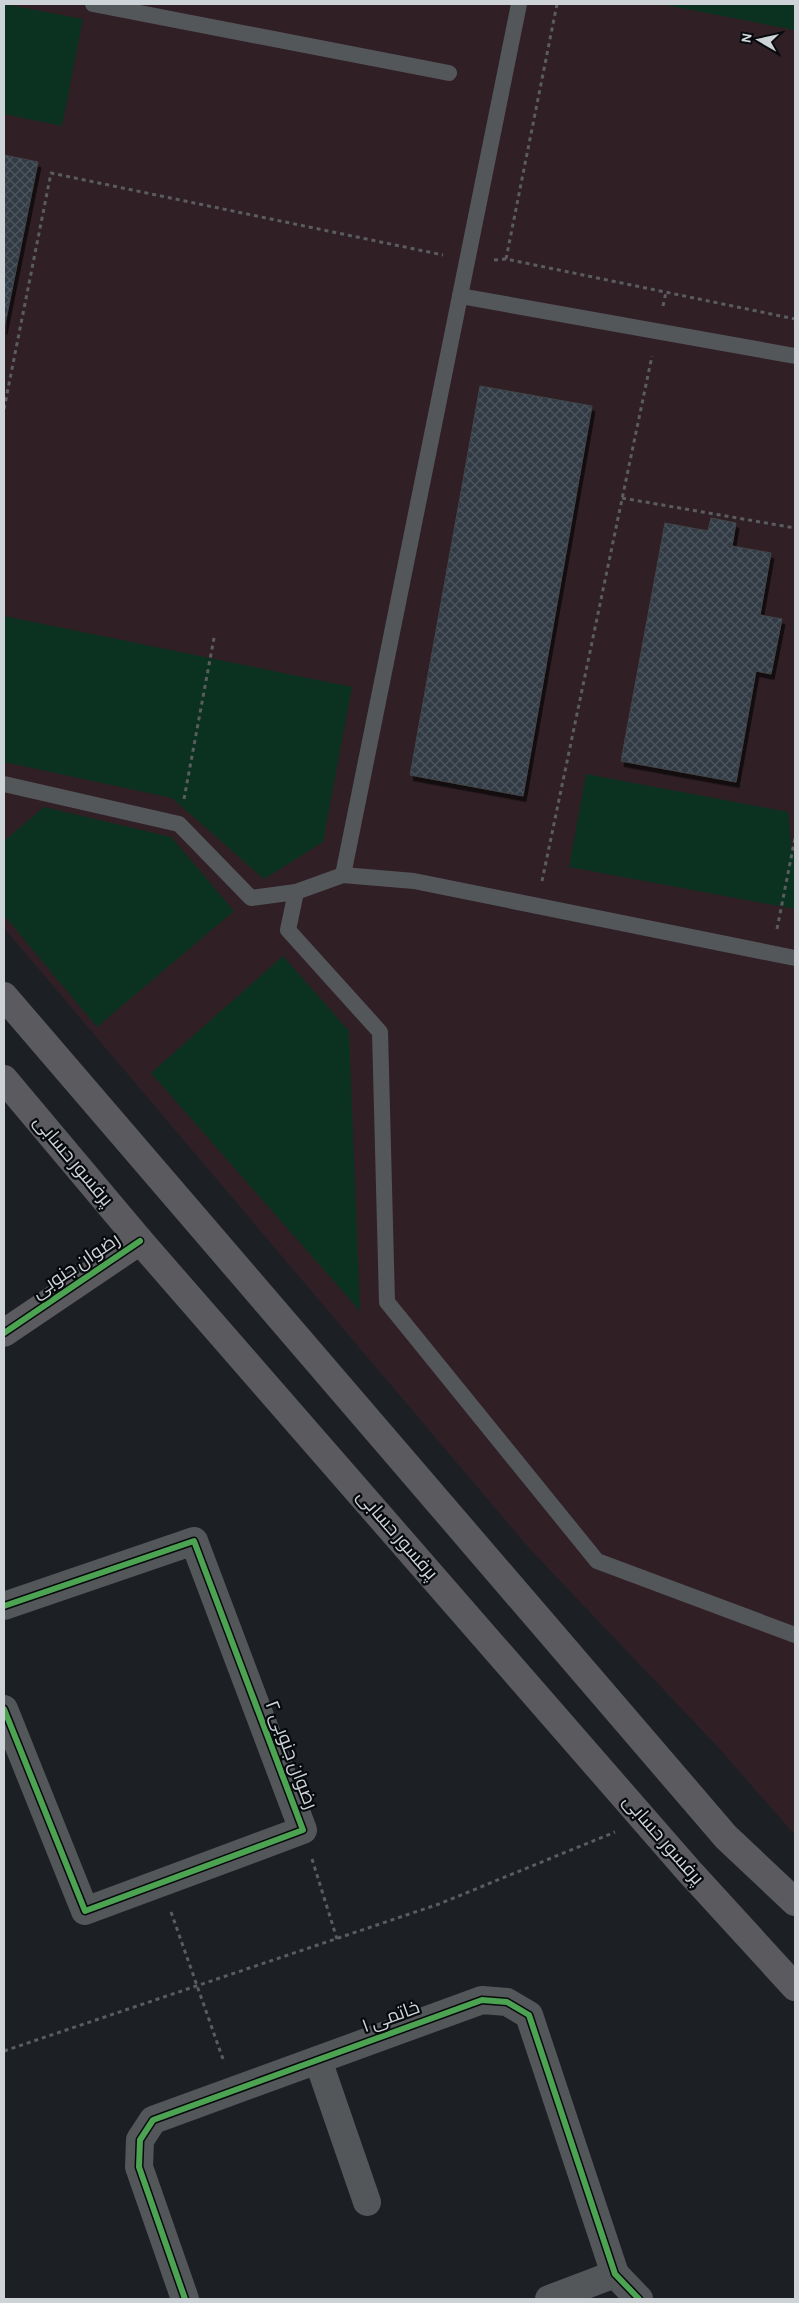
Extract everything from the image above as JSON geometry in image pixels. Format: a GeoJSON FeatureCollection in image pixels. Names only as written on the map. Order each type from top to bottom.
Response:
{"type":"FeatureCollection","features":[{"type":"Feature","properties":{"kind":"main road"},"geometry":{"type":"LineString","coordinates":[[4,996],[726,1837],[795,1902]]}},
{"type":"Feature","properties":{"kind":"main road","name":"پرفسور حسابی"},"geometry":{"type":"LineString","coordinates":[[4,1079],[140,1241],[645,1819],[795,1987]]}},
{"type":"Feature","properties":{"kind":"main road","name":"رضوان جنوبی"},"geometry":{"type":"LineString","coordinates":[[4,1333],[140,1241]]}},
{"type":"Feature","properties":{"kind":"street","name":"رضوان جنوبی ۲"},"geometry":{"type":"LineString","coordinates":[[4,1606],[194,1541],[303,1830],[85,1911],[4,1709]]}},
{"type":"Feature","properties":{"kind":"street","name":"خاتمی ۱"},"geometry":{"type":"LineString","coordinates":[[185,2299],[139,2167],[140,2140],[153,2120],[482,2000],[507,2002],[529,2015],[615,2274],[639,2299]]}},
{"type":"Feature","properties":{"kind":"street"},"geometry":{"type":"LineString","coordinates":[[318,2060],[367,2202]]}},
{"type":"Feature","properties":{"kind":"street"},"geometry":{"type":"LineString","coordinates":[[549,2299],[615,2274]]}},
{"type":"Feature","properties":{"kind":"lane"},"geometry":{"type":"LineString","coordinates":[[93,4],[449,73]]}},
{"type":"Feature","properties":{"kind":"lane"},"geometry":{"type":"LineString","coordinates":[[343,875],[519,4]]}},
{"type":"Feature","properties":{"kind":"lane"},"geometry":{"type":"LineString","coordinates":[[460,296],[795,356]]}},
{"type":"Feature","properties":{"kind":"lane"},"geometry":{"type":"LineString","coordinates":[[4,784],[179,824],[251,898],[296,892],[343,875],[414,881],[795,958]]}},
{"type":"Feature","properties":{"kind":"lane"},"geometry":{"type":"LineString","coordinates":[[296,892],[288,930],[380,1032],[387,1302],[597,1561],[795,1635]]}},
{"type":"Feature","properties":{"kind":"path"},"geometry":{"type":"LineString","coordinates":[[506,259],[557,4]]}},
{"type":"Feature","properties":{"kind":"path"},"geometry":{"type":"LineString","coordinates":[[4,409],[51,173],[467,260],[506,259],[795,319]]}},
{"type":"Feature","properties":{"kind":"path"},"geometry":{"type":"LineString","coordinates":[[537,906],[666,292]]}},
{"type":"Feature","properties":{"kind":"path"},"geometry":{"type":"LineString","coordinates":[[622,498],[795,528]]}},
{"type":"Feature","properties":{"kind":"path"},"geometry":{"type":"LineString","coordinates":[[179,824],[214,638]]}},
{"type":"Feature","properties":{"kind":"path"},"geometry":{"type":"LineString","coordinates":[[773,954],[795,838]]}},
{"type":"Feature","properties":{"kind":"path"},"geometry":{"type":"LineString","coordinates":[[4,2051],[198,1988],[439,1904],[645,1819]]}},
{"type":"Feature","properties":{"kind":"path"},"geometry":{"type":"LineString","coordinates":[[303,1830],[337,1940]]}},
{"type":"Feature","properties":{"kind":"path"},"geometry":{"type":"LineString","coordinates":[[161,1882],[234,2090]]}},
{"type":"Feature","properties":{"kind":"shaded area"},"geometry":{"type":"Polygon","coordinates":[[[4,4],[795,4],[795,1835],[717,1746],[529,1548],[4,928],[4,4]]]}},
{"type":"Feature","properties":{"kind":"green space"},"geometry":{"type":"Polygon","coordinates":[[[4,4],[83,19],[62,126],[4,114],[4,4]]]}},
{"type":"Feature","properties":{"kind":"green space"},"geometry":{"type":"Polygon","coordinates":[[[660,4],[795,4],[795,30],[660,4]]]}},
{"type":"Feature","properties":{"kind":"green space"},"geometry":{"type":"Polygon","coordinates":[[[4,616],[352,687],[323,842],[264,879],[172,798],[4,762],[4,616]]]}},
{"type":"Feature","properties":{"kind":"green space"},"geometry":{"type":"Polygon","coordinates":[[[586,774],[788,812],[792,852],[795,853],[795,909],[569,867],[586,774]]]}},
{"type":"Feature","properties":{"kind":"green space"},"geometry":{"type":"Polygon","coordinates":[[[44,807],[171,837],[234,911],[97,1027],[4,915],[4,841],[44,807]]]}},
{"type":"Feature","properties":{"kind":"green space"},"geometry":{"type":"Polygon","coordinates":[[[283,956],[349,1031],[360,1311],[151,1073],[283,956]]]}},
{"type":"Feature","properties":{"kind":"building"},"geometry":{"type":"Polygon","coordinates":[[[4,155],[38,162],[4,329],[4,155]]]}},
{"type":"Feature","properties":{"kind":"building"},"geometry":{"type":"Polygon","coordinates":[[[480,386],[592,406],[523,796],[410,775],[480,386]]]}},
{"type":"Feature","properties":{"kind":"building"},"geometry":{"type":"Polygon","coordinates":[[[711,518],[736,523],[732,546],[771,553],[760,615],[782,619],[771,674],[756,671],[736,782],[621,761],[665,523],[708,531],[711,518]]]}},
{"type":"Feature","properties":{"kind":"cycle path"},"geometry":{"type":"LineString","coordinates":[[4,1333],[140,1241]]}},
{"type":"Feature","properties":{"kind":"cycle path"},"geometry":{"type":"LineString","coordinates":[[4,1606],[194,1541],[303,1830],[85,1911],[4,1709]]}},
{"type":"Feature","properties":{"kind":"cycle path"},"geometry":{"type":"LineString","coordinates":[[185,2299],[139,2167],[140,2140],[153,2120],[482,2000],[507,2002],[529,2015],[615,2274],[639,2299]]}}]}
